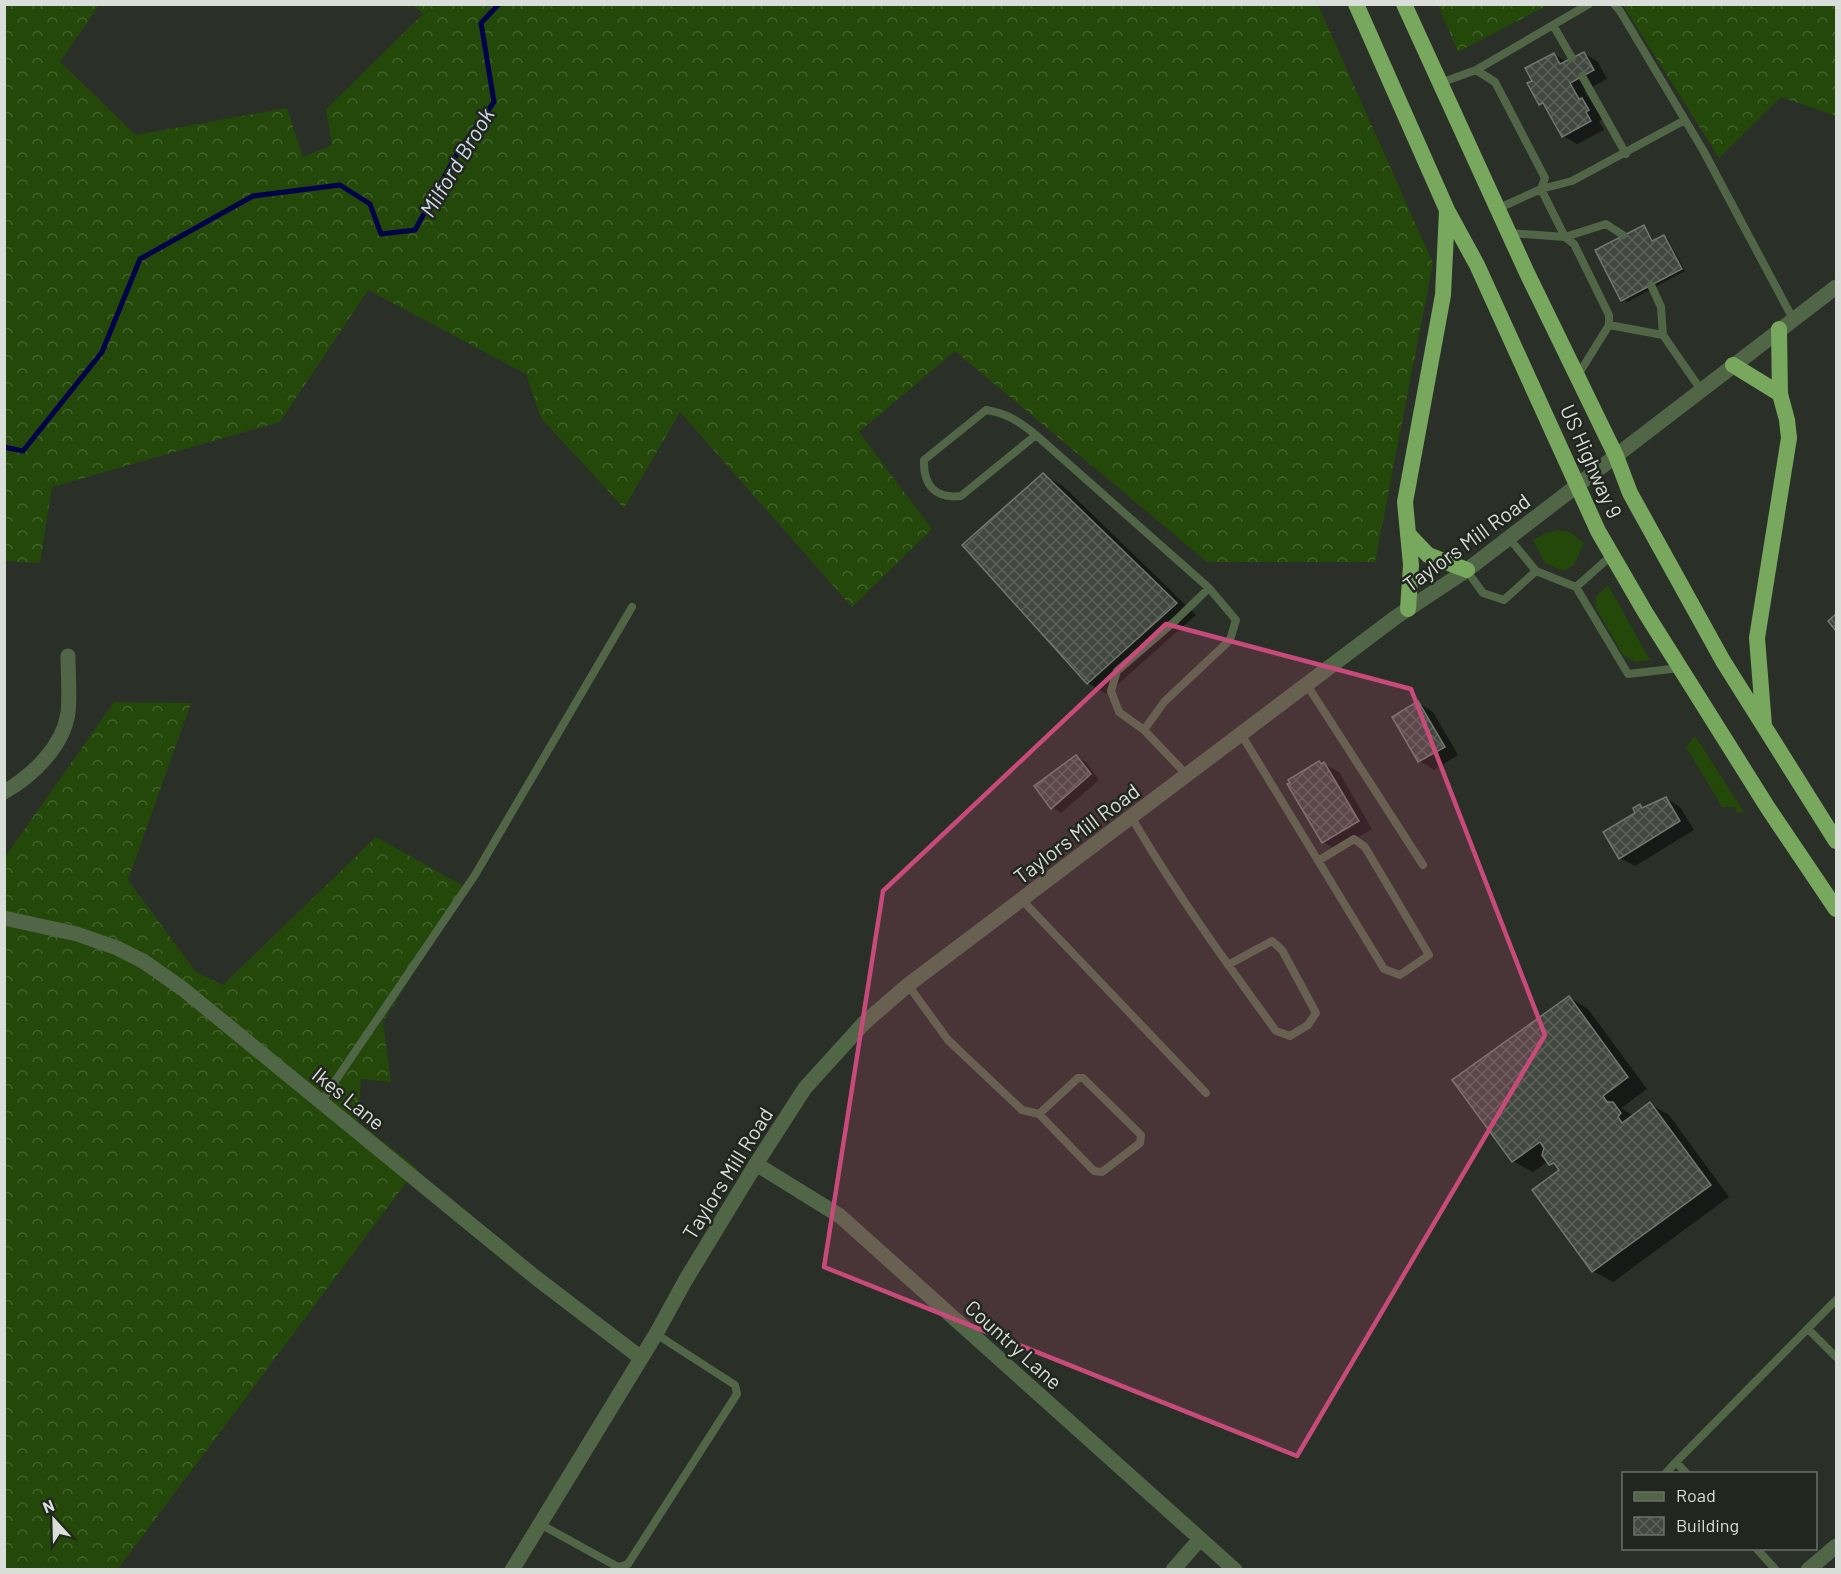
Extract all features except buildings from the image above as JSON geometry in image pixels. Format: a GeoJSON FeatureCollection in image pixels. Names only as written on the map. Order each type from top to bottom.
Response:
{"type":"FeatureCollection","features":[{"type":"Feature","properties":{"kind":"highway","name":"US Highway 9"},"geometry":{"type":"LineString","coordinates":[[1356,4],[1447,210],[1477,265],[1562,447],[1577,486],[1612,555],[1680,668],[1836,909]]}},
{"type":"Feature","properties":{"kind":"highway","name":"US Highway 9"},"geometry":{"type":"LineString","coordinates":[[1404,4],[1497,209],[1616,456],[1635,503],[1723,661],[1836,841]]}},
{"type":"Feature","properties":{"kind":"highway"},"geometry":{"type":"LineString","coordinates":[[1408,609],[1411,565],[1404,502],[1443,295],[1447,210]]}},
{"type":"Feature","properties":{"kind":"highway"},"geometry":{"type":"LineString","coordinates":[[1765,730],[1757,638],[1789,438],[1788,420],[1780,394],[1779,329]]}},
{"type":"Feature","properties":{"kind":"highway"},"geometry":{"type":"LineString","coordinates":[[1733,365],[1780,394]]}},
{"type":"Feature","properties":{"kind":"highway"},"geometry":{"type":"LineString","coordinates":[[1408,534],[1428,555],[1467,570]]}},
{"type":"Feature","properties":{"kind":"street","name":"Taylors Mill Road"},"geometry":{"type":"LineString","coordinates":[[512,1569],[641,1359],[756,1164],[805,1088],[864,1023],[909,985],[1408,609],[1467,570],[1836,287]]}},
{"type":"Feature","properties":{"kind":"street"},"geometry":{"type":"LineString","coordinates":[[4,792],[31,774],[60,736],[68,714],[68,656]]}},
{"type":"Feature","properties":{"kind":"street","name":"Ikes Lane"},"geometry":{"type":"LineString","coordinates":[[4,918],[77,934],[143,961],[183,989],[535,1277],[641,1359]]}},
{"type":"Feature","properties":{"kind":"street","name":"Country Lane"},"geometry":{"type":"LineString","coordinates":[[756,1164],[840,1216],[1235,1569]]}},
{"type":"Feature","properties":{"kind":"street"},"geometry":{"type":"LineString","coordinates":[[1173,1569],[1200,1539]]}},
{"type":"Feature","properties":{"kind":"street"},"geometry":{"type":"LineString","coordinates":[[1808,1569],[1836,1546]]}},
{"type":"Feature","properties":{"kind":"lane"},"geometry":{"type":"LineString","coordinates":[[1439,83],[1476,70],[1589,4]]}},
{"type":"Feature","properties":{"kind":"lane"},"geometry":{"type":"LineString","coordinates":[[1614,4],[1685,120],[1793,318]]}},
{"type":"Feature","properties":{"kind":"lane"},"geometry":{"type":"LineString","coordinates":[[1554,25],[1572,58]]}},
{"type":"Feature","properties":{"kind":"lane"},"geometry":{"type":"LineString","coordinates":[[1476,70],[1495,82],[1545,178],[1541,189],[1565,237],[1574,244],[1609,315],[1609,325],[1577,377]]}},
{"type":"Feature","properties":{"kind":"lane"},"geometry":{"type":"LineString","coordinates":[[1582,76],[1626,154]]}},
{"type":"Feature","properties":{"kind":"lane"},"geometry":{"type":"LineString","coordinates":[[1497,209],[1541,189],[1572,181],[1626,154],[1685,120]]}},
{"type":"Feature","properties":{"kind":"lane"},"geometry":{"type":"LineString","coordinates":[[1509,233],[1565,237],[1606,224],[1623,235]]}},
{"type":"Feature","properties":{"kind":"lane"},"geometry":{"type":"LineString","coordinates":[[1651,285],[1662,307],[1663,335],[1701,390]]}},
{"type":"Feature","properties":{"kind":"lane"},"geometry":{"type":"LineString","coordinates":[[1609,325],[1663,335]]}},
{"type":"Feature","properties":{"kind":"lane"},"geometry":{"type":"LineString","coordinates":[[1036,435],[961,496],[940,494],[929,486],[923,476],[924,460],[986,410],[1000,412],[1014,418],[1036,435],[1209,588],[1236,620],[1230,640],[1164,702],[1144,730]]}},
{"type":"Feature","properties":{"kind":"lane"},"geometry":{"type":"LineString","coordinates":[[1509,538],[1536,571],[1576,587],[1628,674],[1680,668]]}},
{"type":"Feature","properties":{"kind":"lane"},"geometry":{"type":"LineString","coordinates":[[1576,587],[1612,555]]}},
{"type":"Feature","properties":{"kind":"lane"},"geometry":{"type":"LineString","coordinates":[[1467,570],[1483,593],[1504,600],[1536,571]]}},
{"type":"Feature","properties":{"kind":"lane"},"geometry":{"type":"LineString","coordinates":[[1188,775],[1144,730],[1119,712],[1111,691],[1117,671],[1209,588]]}},
{"type":"Feature","properties":{"kind":"lane"},"geometry":{"type":"LineString","coordinates":[[321,1102],[475,875],[632,607]]}},
{"type":"Feature","properties":{"kind":"lane"},"geometry":{"type":"LineString","coordinates":[[1307,685],[1423,865]]}},
{"type":"Feature","properties":{"kind":"lane"},"geometry":{"type":"LineString","coordinates":[[1241,734],[1318,861],[1384,969],[1400,975],[1429,956],[1365,847],[1354,839],[1318,861]]}},
{"type":"Feature","properties":{"kind":"lane"},"geometry":{"type":"LineString","coordinates":[[1132,818],[1170,883],[1228,965],[1276,1031],[1290,1036],[1308,1025],[1316,1013],[1282,950],[1272,941],[1228,965]]}},
{"type":"Feature","properties":{"kind":"lane"},"geometry":{"type":"LineString","coordinates":[[1022,900],[1206,1093]]}},
{"type":"Feature","properties":{"kind":"lane"},"geometry":{"type":"LineString","coordinates":[[909,985],[948,1040],[1022,1110],[1039,1114],[1095,1171],[1102,1172],[1140,1143],[1141,1135],[1083,1078],[1078,1078],[1039,1114]]}},
{"type":"Feature","properties":{"kind":"lane"},"geometry":{"type":"LineString","coordinates":[[1666,1472],[1836,1300]]}},
{"type":"Feature","properties":{"kind":"lane"},"geometry":{"type":"LineString","coordinates":[[1808,1329],[1836,1357]]}},
{"type":"Feature","properties":{"kind":"lane"},"geometry":{"type":"LineString","coordinates":[[540,1524],[618,1567],[627,1564],[737,1394],[735,1385],[656,1334]]}},
{"type":"Feature","properties":{"kind":"lane"},"geometry":{"type":"LineString","coordinates":[[1676,1462],[1686,1472]]}},
{"type":"Feature","properties":{"kind":"lane"},"geometry":{"type":"LineString","coordinates":[[1758,1550],[1776,1569]]}},
{"type":"Feature","properties":{"kind":"highlighted area"},"geometry":{"type":"Polygon","coordinates":[[[1166,624],[1411,689],[1545,1035],[1297,1456],[824,1267],[883,891],[1166,624]]]}},
{"type":"Feature","properties":{"kind":"green space"},"geometry":{"type":"Polygon","coordinates":[[[4,5],[99,5],[60,62],[136,135],[287,108],[303,157],[332,145],[326,109],[423,14],[412,5],[1318,5],[1433,263],[1375,562],[1207,562],[955,351],[859,432],[932,529],[852,607],[680,412],[624,508],[541,418],[526,374],[368,290],[280,422],[52,487],[40,563],[5,561],[4,5]]]}},
{"type":"Feature","properties":{"kind":"green space"},"geometry":{"type":"Polygon","coordinates":[[[1438,5],[1548,5],[1458,52],[1438,5]]]}},
{"type":"Feature","properties":{"kind":"green space"},"geometry":{"type":"Polygon","coordinates":[[[1623,5],[1836,5],[1836,116],[1781,97],[1719,158],[1623,5]]]}},
{"type":"Feature","properties":{"kind":"green space"},"geometry":{"type":"Polygon","coordinates":[[[1559,530],[1571,533],[1584,543],[1574,565],[1563,571],[1545,563],[1533,540],[1546,533],[1559,530]]]}},
{"type":"Feature","properties":{"kind":"green space"},"geometry":{"type":"Polygon","coordinates":[[[1608,585],[1650,660],[1636,662],[1623,655],[1595,606],[1596,597],[1608,585]]]}},
{"type":"Feature","properties":{"kind":"green space"},"geometry":{"type":"Polygon","coordinates":[[[114,702],[191,703],[128,880],[196,972],[223,985],[376,837],[467,888],[383,1022],[391,1082],[361,1079],[358,1122],[417,1168],[118,1569],[5,1570],[5,857],[114,702]]]}},
{"type":"Feature","properties":{"kind":"green space"},"geometry":{"type":"Polygon","coordinates":[[[1695,736],[1744,812],[1737,813],[1735,807],[1722,807],[1686,747],[1695,736]]]}},
{"type":"Feature","properties":{"kind":"waterway","name":"Milford Brook"},"geometry":{"type":"LineString","coordinates":[[4,447],[23,451],[102,352],[140,259],[253,196],[340,185],[370,204],[381,234],[415,230],[458,152],[494,102],[481,23],[499,4]]}}]}
